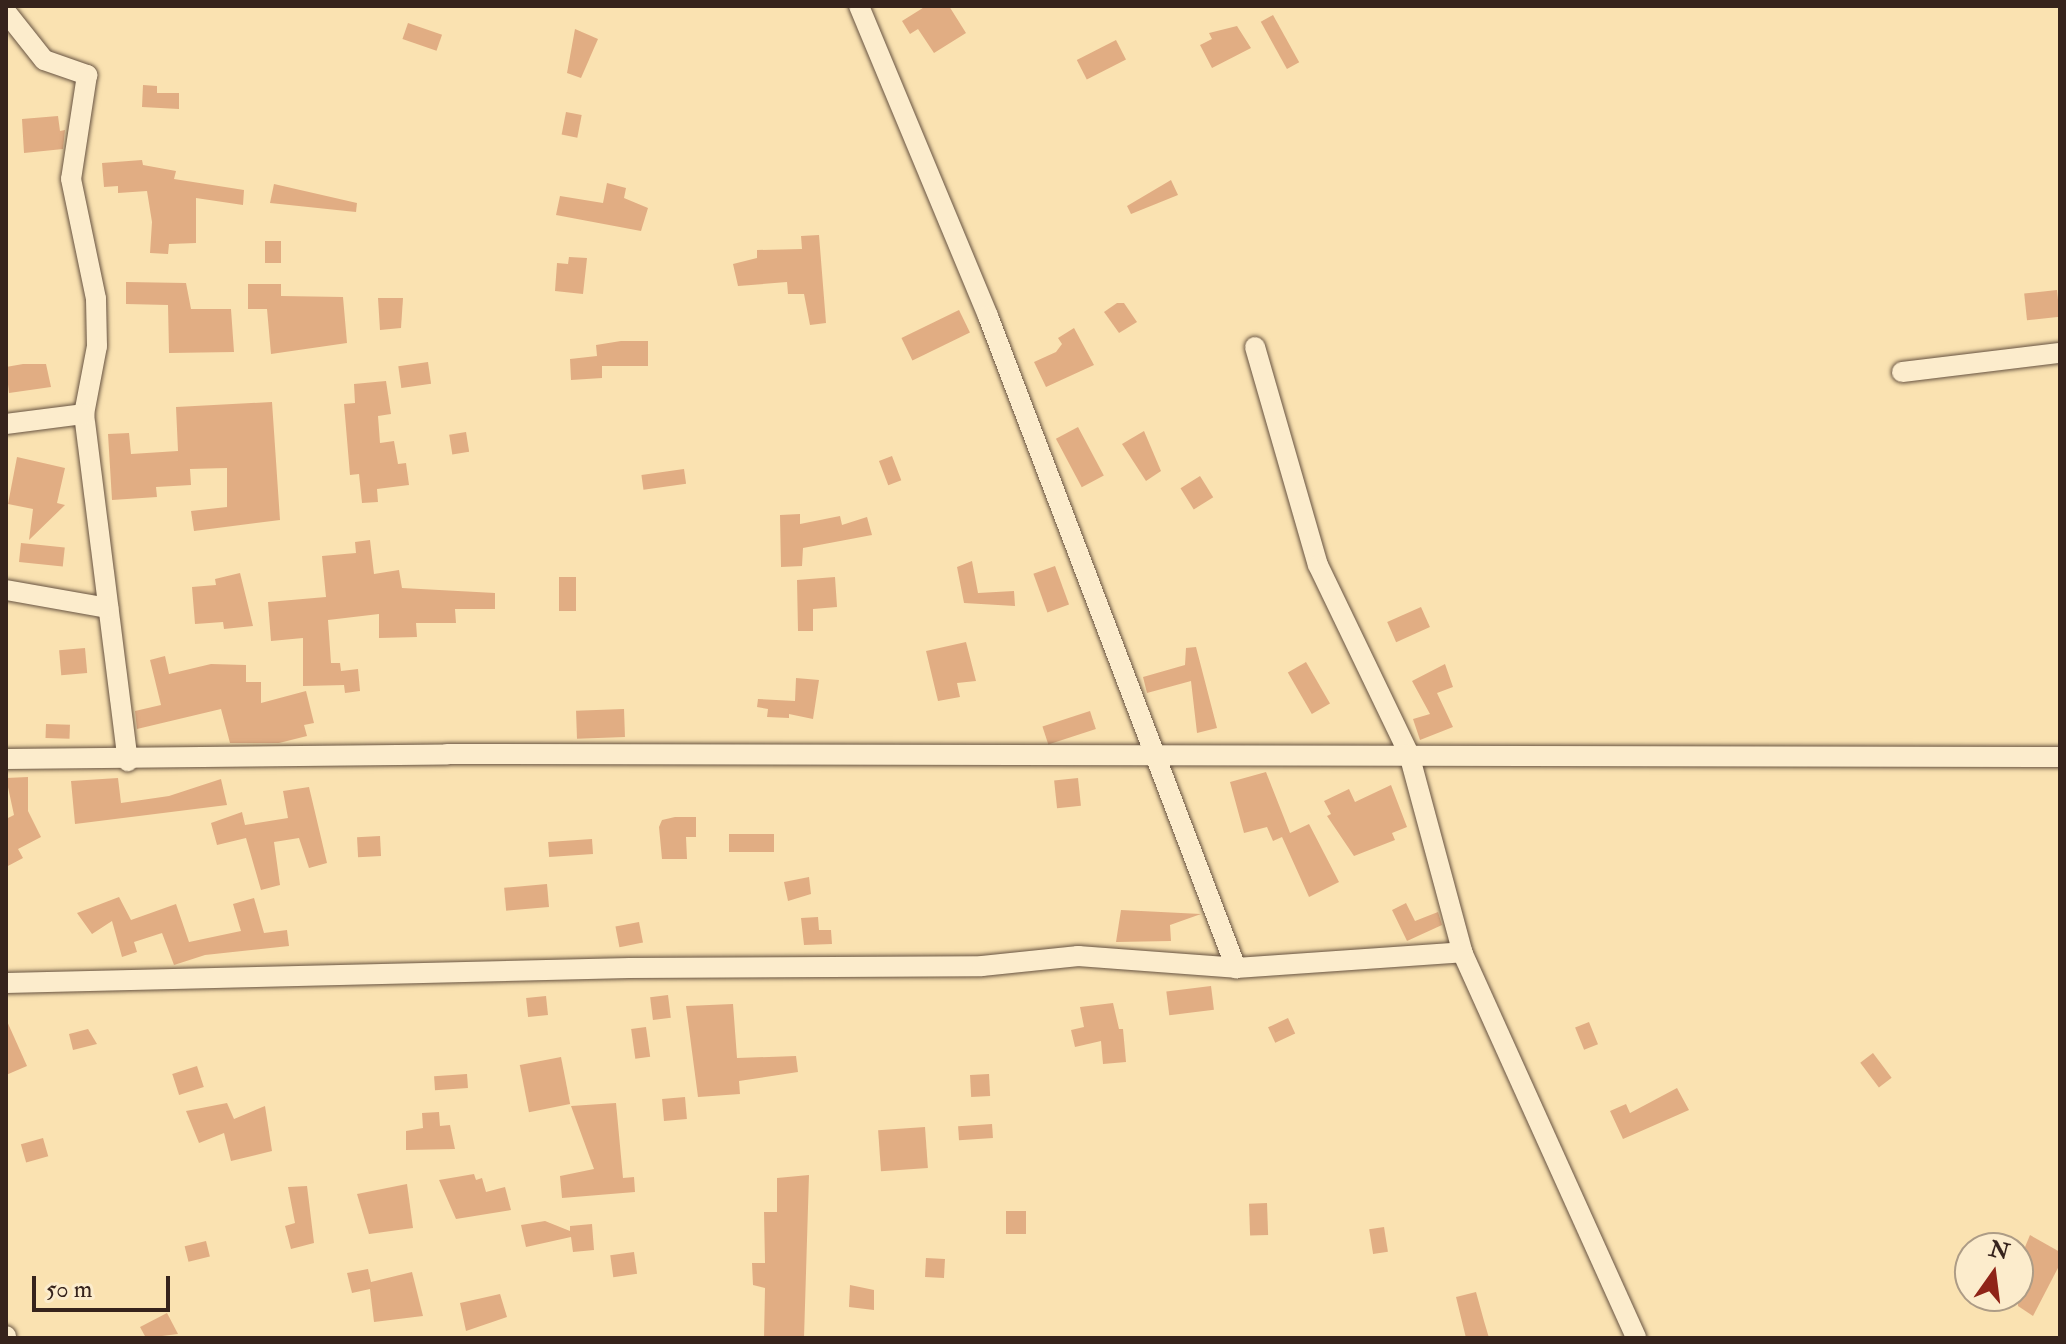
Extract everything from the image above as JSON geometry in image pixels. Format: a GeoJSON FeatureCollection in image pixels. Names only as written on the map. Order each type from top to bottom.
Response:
{"type":"FeatureCollection","features":[{"type":"Feature","properties":{"kind":"street"},"geometry":{"type":"LineString","coordinates":[[859,6],[988,316],[1117,665],[1158,754],[1236,968]]}},
{"type":"Feature","properties":{"kind":"street"},"geometry":{"type":"LineString","coordinates":[[6,12],[44,60],[87,75],[71,179],[96,299],[97,346],[84,414],[128,761]]}},
{"type":"Feature","properties":{"kind":"street"},"geometry":{"type":"LineString","coordinates":[[1255,347],[1318,565],[1409,754],[1462,952],[1636,1338]]}},
{"type":"Feature","properties":{"kind":"street"},"geometry":{"type":"LineString","coordinates":[[1902,372],[2060,353]]}},
{"type":"Feature","properties":{"kind":"street"},"geometry":{"type":"LineString","coordinates":[[6,424],[84,414]]}},
{"type":"Feature","properties":{"kind":"street"},"geometry":{"type":"LineString","coordinates":[[6,590],[108,608]]}},
{"type":"Feature","properties":{"kind":"street"},"geometry":{"type":"LineString","coordinates":[[6,759],[128,761],[447,754],[2060,757]]}},
{"type":"Feature","properties":{"kind":"street"},"geometry":{"type":"LineString","coordinates":[[6,983],[630,968],[982,966],[1086,955],[1236,968],[1462,952]]}},
{"type":"Feature","properties":{"kind":"building"},"geometry":{"type":"Polygon","coordinates":[[[926,6],[949,6],[966,33],[934,53],[918,29],[910,34],[902,21],[926,6]]]}},
{"type":"Feature","properties":{"kind":"building"},"geometry":{"type":"Polygon","coordinates":[[[1273,15],[1299,62],[1287,69],[1261,22],[1273,15]]]}},
{"type":"Feature","properties":{"kind":"building"},"geometry":{"type":"Polygon","coordinates":[[[408,23],[442,35],[437,51],[402,39],[408,23]]]}},
{"type":"Feature","properties":{"kind":"building"},"geometry":{"type":"Polygon","coordinates":[[[1237,26],[1251,48],[1212,68],[1200,45],[1212,39],[1209,33],[1237,26]]]}},
{"type":"Feature","properties":{"kind":"building"},"geometry":{"type":"Polygon","coordinates":[[[575,29],[598,39],[581,78],[567,73],[575,29]]]}},
{"type":"Feature","properties":{"kind":"building"},"geometry":{"type":"Polygon","coordinates":[[[1116,40],[1126,60],[1087,80],[1077,60],[1116,40]]]}},
{"type":"Feature","properties":{"kind":"building"},"geometry":{"type":"Polygon","coordinates":[[[143,85],[157,86],[157,93],[179,93],[179,109],[142,107],[143,85]]]}},
{"type":"Feature","properties":{"kind":"building"},"geometry":{"type":"Polygon","coordinates":[[[566,112],[582,115],[577,138],[562,135],[566,112]]]}},
{"type":"Feature","properties":{"kind":"building"},"geometry":{"type":"Polygon","coordinates":[[[58,116],[60,131],[65,130],[63,149],[24,153],[22,119],[58,116]]]}},
{"type":"Feature","properties":{"kind":"building"},"geometry":{"type":"Polygon","coordinates":[[[142,160],[143,165],[176,171],[174,179],[244,190],[243,205],[196,198],[196,243],[169,244],[168,254],[150,253],[152,222],[147,191],[118,193],[118,186],[104,187],[102,163],[142,160]]]}},
{"type":"Feature","properties":{"kind":"building"},"geometry":{"type":"Polygon","coordinates":[[[1171,180],[1178,195],[1131,214],[1127,206],[1171,180]]]}},
{"type":"Feature","properties":{"kind":"building"},"geometry":{"type":"Polygon","coordinates":[[[607,183],[626,188],[624,198],[648,208],[641,231],[556,215],[560,196],[603,203],[607,183]]]}},
{"type":"Feature","properties":{"kind":"building"},"geometry":{"type":"Polygon","coordinates":[[[274,184],[357,203],[356,212],[270,203],[274,184]]]}},
{"type":"Feature","properties":{"kind":"building"},"geometry":{"type":"Polygon","coordinates":[[[819,235],[826,323],[810,325],[804,294],[788,294],[787,282],[738,286],[733,264],[757,258],[757,250],[802,249],[801,236],[819,235]]]}},
{"type":"Feature","properties":{"kind":"building"},"geometry":{"type":"Polygon","coordinates":[[[265,241],[281,241],[281,263],[265,263],[265,241]]]}},
{"type":"Feature","properties":{"kind":"building"},"geometry":{"type":"Polygon","coordinates":[[[569,257],[587,258],[583,294],[555,291],[557,263],[568,264],[569,257]]]}},
{"type":"Feature","properties":{"kind":"building"},"geometry":{"type":"Polygon","coordinates":[[[126,282],[186,283],[191,309],[231,309],[234,352],[169,353],[168,305],[126,304],[126,282]]]}},
{"type":"Feature","properties":{"kind":"building"},"geometry":{"type":"Polygon","coordinates":[[[248,284],[281,284],[281,296],[343,297],[347,343],[271,354],[267,309],[248,309],[248,284]]]}},
{"type":"Feature","properties":{"kind":"building"},"geometry":{"type":"Polygon","coordinates":[[[2057,290],[2060,317],[2027,320],[2024,293],[2057,290]]]}},
{"type":"Feature","properties":{"kind":"building"},"geometry":{"type":"Polygon","coordinates":[[[378,298],[403,298],[401,328],[380,330],[378,298]]]}},
{"type":"Feature","properties":{"kind":"building"},"geometry":{"type":"Polygon","coordinates":[[[1117,303],[1124,303],[1137,322],[1119,333],[1104,312],[1117,303]]]}},
{"type":"Feature","properties":{"kind":"building"},"geometry":{"type":"Polygon","coordinates":[[[959,310],[970,332],[912,361],[901,338],[959,310]]]}},
{"type":"Feature","properties":{"kind":"building"},"geometry":{"type":"Polygon","coordinates":[[[1074,328],[1094,365],[1046,387],[1034,362],[1056,352],[1062,344],[1058,338],[1074,328]]]}},
{"type":"Feature","properties":{"kind":"building"},"geometry":{"type":"Polygon","coordinates":[[[648,341],[648,366],[602,366],[602,378],[571,380],[570,359],[597,356],[596,345],[648,341]]]}},
{"type":"Feature","properties":{"kind":"building"},"geometry":{"type":"Polygon","coordinates":[[[428,362],[431,384],[401,388],[398,366],[428,362]]]}},
{"type":"Feature","properties":{"kind":"building"},"geometry":{"type":"Polygon","coordinates":[[[46,364],[51,387],[9,393],[6,367],[46,364]]]}},
{"type":"Feature","properties":{"kind":"building"},"geometry":{"type":"Polygon","coordinates":[[[386,381],[391,414],[378,416],[380,443],[394,441],[398,464],[406,463],[409,485],[377,489],[378,502],[362,503],[359,474],[350,475],[344,404],[355,403],[354,384],[386,381]]]}},
{"type":"Feature","properties":{"kind":"building"},"geometry":{"type":"Polygon","coordinates":[[[272,402],[280,520],[194,531],[191,511],[227,507],[227,468],[190,469],[191,485],[156,487],[157,497],[112,500],[108,434],[129,433],[131,454],[178,451],[176,407],[272,402]]]}},
{"type":"Feature","properties":{"kind":"building"},"geometry":{"type":"Polygon","coordinates":[[[1078,427],[1104,476],[1082,487],[1056,439],[1078,427]]]}},
{"type":"Feature","properties":{"kind":"building"},"geometry":{"type":"Polygon","coordinates":[[[1144,431],[1161,471],[1146,481],[1122,444],[1144,431]]]}},
{"type":"Feature","properties":{"kind":"building"},"geometry":{"type":"Polygon","coordinates":[[[466,432],[469,452],[452,454],[449,435],[466,432]]]}},
{"type":"Feature","properties":{"kind":"building"},"geometry":{"type":"Polygon","coordinates":[[[892,456],[901,480],[888,485],[879,461],[892,456]]]}},
{"type":"Feature","properties":{"kind":"building"},"geometry":{"type":"Polygon","coordinates":[[[17,457],[65,468],[57,503],[65,505],[29,540],[33,509],[8,504],[17,457]]]}},
{"type":"Feature","properties":{"kind":"building"},"geometry":{"type":"Polygon","coordinates":[[[684,469],[686,484],[644,490],[641,475],[684,469]]]}},
{"type":"Feature","properties":{"kind":"building"},"geometry":{"type":"Polygon","coordinates":[[[1200,476],[1213,497],[1194,509],[1180,488],[1200,476]]]}},
{"type":"Feature","properties":{"kind":"building"},"geometry":{"type":"Polygon","coordinates":[[[800,514],[800,524],[840,516],[842,525],[867,517],[872,535],[803,548],[802,566],[781,567],[780,515],[800,514]]]}},
{"type":"Feature","properties":{"kind":"building"},"geometry":{"type":"Polygon","coordinates":[[[370,540],[374,574],[399,570],[402,588],[495,593],[495,609],[455,609],[456,623],[416,623],[417,637],[379,638],[379,614],[328,620],[331,663],[340,663],[341,671],[358,669],[360,691],[345,693],[344,685],[303,686],[303,638],[271,641],[268,602],[326,597],[322,556],[356,553],[355,542],[370,540]]]}},
{"type":"Feature","properties":{"kind":"building"},"geometry":{"type":"Polygon","coordinates":[[[21,543],[65,548],[63,566],[19,562],[21,543]]]}},
{"type":"Feature","properties":{"kind":"building"},"geometry":{"type":"Polygon","coordinates":[[[972,561],[978,593],[1014,591],[1015,606],[964,603],[957,567],[972,561]]]}},
{"type":"Feature","properties":{"kind":"building"},"geometry":{"type":"Polygon","coordinates":[[[1055,566],[1069,605],[1047,612],[1033,574],[1055,566]]]}},
{"type":"Feature","properties":{"kind":"building"},"geometry":{"type":"Polygon","coordinates":[[[240,573],[253,626],[224,629],[223,622],[195,624],[192,587],[216,585],[215,579],[240,573]]]}},
{"type":"Feature","properties":{"kind":"building"},"geometry":{"type":"Polygon","coordinates":[[[559,577],[576,577],[576,611],[559,611],[559,577]]]}},
{"type":"Feature","properties":{"kind":"building"},"geometry":{"type":"Polygon","coordinates":[[[835,577],[837,607],[813,609],[813,631],[798,631],[797,580],[835,577]]]}},
{"type":"Feature","properties":{"kind":"building"},"geometry":{"type":"Polygon","coordinates":[[[1421,607],[1430,627],[1396,642],[1387,622],[1421,607]]]}},
{"type":"Feature","properties":{"kind":"building"},"geometry":{"type":"Polygon","coordinates":[[[966,642],[976,681],[957,683],[960,697],[938,701],[926,651],[966,642]]]}},
{"type":"Feature","properties":{"kind":"building"},"geometry":{"type":"Polygon","coordinates":[[[1196,647],[1217,728],[1197,733],[1191,681],[1147,693],[1143,677],[1185,665],[1186,648],[1196,647]]]}},
{"type":"Feature","properties":{"kind":"building"},"geometry":{"type":"Polygon","coordinates":[[[85,648],[87,673],[61,675],[59,650],[85,648]]]}},
{"type":"Feature","properties":{"kind":"building"},"geometry":{"type":"Polygon","coordinates":[[[165,656],[169,674],[211,664],[246,665],[246,682],[261,682],[261,703],[306,691],[314,723],[304,725],[307,736],[279,743],[230,743],[221,709],[137,729],[135,711],[161,705],[150,660],[165,656]]]}},
{"type":"Feature","properties":{"kind":"building"},"geometry":{"type":"Polygon","coordinates":[[[1306,662],[1330,704],[1312,714],[1288,672],[1306,662]]]}},
{"type":"Feature","properties":{"kind":"building"},"geometry":{"type":"Polygon","coordinates":[[[1445,664],[1453,687],[1437,693],[1453,727],[1420,740],[1413,719],[1430,714],[1412,681],[1445,664]]]}},
{"type":"Feature","properties":{"kind":"building"},"geometry":{"type":"Polygon","coordinates":[[[796,678],[819,680],[813,719],[789,714],[789,718],[767,717],[768,709],[757,707],[758,699],[795,701],[796,678]]]}},
{"type":"Feature","properties":{"kind":"building"},"geometry":{"type":"Polygon","coordinates":[[[624,709],[625,737],[577,739],[576,711],[624,709]]]}},
{"type":"Feature","properties":{"kind":"building"},"geometry":{"type":"Polygon","coordinates":[[[1090,711],[1096,729],[1048,745],[1042,726],[1090,711]]]}},
{"type":"Feature","properties":{"kind":"building"},"geometry":{"type":"Polygon","coordinates":[[[46,724],[70,725],[69,739],[46,738],[46,724]]]}},
{"type":"Feature","properties":{"kind":"building"},"geometry":{"type":"Polygon","coordinates":[[[1266,772],[1290,833],[1309,824],[1339,882],[1309,897],[1282,837],[1273,841],[1267,827],[1244,833],[1230,782],[1266,772]]]}},
{"type":"Feature","properties":{"kind":"building"},"geometry":{"type":"Polygon","coordinates":[[[28,777],[28,811],[41,837],[18,849],[23,858],[6,867],[6,819],[14,815],[6,778],[28,777]]]}},
{"type":"Feature","properties":{"kind":"building"},"geometry":{"type":"Polygon","coordinates":[[[118,778],[121,803],[169,796],[221,779],[227,805],[75,824],[71,781],[118,778]]]}},
{"type":"Feature","properties":{"kind":"building"},"geometry":{"type":"Polygon","coordinates":[[[1078,778],[1081,806],[1057,808],[1054,781],[1078,778]]]}},
{"type":"Feature","properties":{"kind":"building"},"geometry":{"type":"Polygon","coordinates":[[[1391,785],[1407,827],[1392,833],[1395,840],[1354,856],[1327,816],[1331,814],[1324,801],[1349,789],[1355,802],[1391,785]]]}},
{"type":"Feature","properties":{"kind":"building"},"geometry":{"type":"Polygon","coordinates":[[[309,787],[327,863],[309,868],[299,838],[274,842],[280,885],[261,890],[246,838],[217,845],[211,823],[242,812],[245,825],[288,818],[283,791],[309,787]]]}},
{"type":"Feature","properties":{"kind":"building"},"geometry":{"type":"Polygon","coordinates":[[[696,817],[696,837],[686,837],[687,859],[662,859],[659,827],[662,820],[696,817]]]}},
{"type":"Feature","properties":{"kind":"building"},"geometry":{"type":"Polygon","coordinates":[[[729,834],[774,834],[774,852],[729,852],[729,834]]]}},
{"type":"Feature","properties":{"kind":"building"},"geometry":{"type":"Polygon","coordinates":[[[380,836],[381,856],[358,857],[357,837],[380,836]]]}},
{"type":"Feature","properties":{"kind":"building"},"geometry":{"type":"Polygon","coordinates":[[[592,839],[593,854],[549,857],[548,842],[592,839]]]}},
{"type":"Feature","properties":{"kind":"building"},"geometry":{"type":"Polygon","coordinates":[[[809,877],[811,894],[788,901],[784,882],[809,877]]]}},
{"type":"Feature","properties":{"kind":"building"},"geometry":{"type":"Polygon","coordinates":[[[547,884],[549,907],[506,911],[504,888],[547,884]]]}},
{"type":"Feature","properties":{"kind":"building"},"geometry":{"type":"Polygon","coordinates":[[[119,897],[131,920],[176,904],[189,942],[241,931],[233,904],[254,898],[264,933],[287,930],[289,946],[205,955],[174,965],[162,933],[134,942],[137,952],[122,957],[112,921],[92,934],[77,913],[119,897]]]}},
{"type":"Feature","properties":{"kind":"building"},"geometry":{"type":"Polygon","coordinates":[[[1406,903],[1415,921],[1438,912],[1442,925],[1407,941],[1392,910],[1406,903]]]}},
{"type":"Feature","properties":{"kind":"building"},"geometry":{"type":"Polygon","coordinates":[[[1121,910],[1201,914],[1170,925],[1171,941],[1116,942],[1121,910]]]}},
{"type":"Feature","properties":{"kind":"building"},"geometry":{"type":"Polygon","coordinates":[[[818,917],[819,930],[831,930],[832,944],[804,945],[801,918],[818,917]]]}},
{"type":"Feature","properties":{"kind":"building"},"geometry":{"type":"Polygon","coordinates":[[[639,922],[643,943],[619,947],[615,927],[639,922]]]}},
{"type":"Feature","properties":{"kind":"building"},"geometry":{"type":"Polygon","coordinates":[[[1211,986],[1214,1010],[1169,1015],[1166,991],[1211,986]]]}},
{"type":"Feature","properties":{"kind":"building"},"geometry":{"type":"Polygon","coordinates":[[[668,995],[671,1018],[653,1020],[650,997],[668,995]]]}},
{"type":"Feature","properties":{"kind":"building"},"geometry":{"type":"Polygon","coordinates":[[[546,996],[548,1015],[528,1017],[526,998],[546,996]]]}},
{"type":"Feature","properties":{"kind":"building"},"geometry":{"type":"Polygon","coordinates":[[[1113,1003],[1119,1029],[1123,1029],[1126,1062],[1103,1064],[1101,1041],[1075,1047],[1071,1030],[1084,1027],[1080,1007],[1113,1003]]]}},
{"type":"Feature","properties":{"kind":"building"},"geometry":{"type":"Polygon","coordinates":[[[733,1004],[737,1058],[796,1056],[798,1072],[739,1081],[740,1094],[698,1097],[686,1006],[733,1004]]]}},
{"type":"Feature","properties":{"kind":"building"},"geometry":{"type":"Polygon","coordinates":[[[1288,1018],[1295,1033],[1275,1043],[1268,1027],[1288,1018]]]}},
{"type":"Feature","properties":{"kind":"building"},"geometry":{"type":"Polygon","coordinates":[[[6,1019],[27,1066],[6,1075],[6,1019]]]}},
{"type":"Feature","properties":{"kind":"building"},"geometry":{"type":"Polygon","coordinates":[[[1589,1022],[1598,1044],[1584,1050],[1575,1028],[1589,1022]]]}},
{"type":"Feature","properties":{"kind":"building"},"geometry":{"type":"Polygon","coordinates":[[[646,1027],[650,1057],[635,1059],[631,1029],[646,1027]]]}},
{"type":"Feature","properties":{"kind":"building"},"geometry":{"type":"Polygon","coordinates":[[[88,1029],[97,1044],[73,1050],[69,1034],[88,1029]]]}},
{"type":"Feature","properties":{"kind":"building"},"geometry":{"type":"Polygon","coordinates":[[[1873,1053],[1892,1078],[1879,1087],[1860,1063],[1873,1053]]]}},
{"type":"Feature","properties":{"kind":"building"},"geometry":{"type":"Polygon","coordinates":[[[561,1057],[570,1104],[529,1112],[520,1065],[561,1057]]]}},
{"type":"Feature","properties":{"kind":"building"},"geometry":{"type":"Polygon","coordinates":[[[197,1066],[204,1087],[179,1095],[172,1074],[197,1066]]]}},
{"type":"Feature","properties":{"kind":"building"},"geometry":{"type":"Polygon","coordinates":[[[467,1074],[468,1088],[435,1090],[434,1076],[467,1074]]]}},
{"type":"Feature","properties":{"kind":"building"},"geometry":{"type":"Polygon","coordinates":[[[989,1074],[990,1096],[971,1097],[970,1075],[989,1074]]]}},
{"type":"Feature","properties":{"kind":"building"},"geometry":{"type":"Polygon","coordinates":[[[1677,1088],[1689,1110],[1623,1139],[1610,1111],[1626,1104],[1630,1113],[1677,1088]]]}},
{"type":"Feature","properties":{"kind":"building"},"geometry":{"type":"Polygon","coordinates":[[[685,1097],[687,1119],[664,1121],[662,1099],[685,1097]]]}},
{"type":"Feature","properties":{"kind":"building"},"geometry":{"type":"Polygon","coordinates":[[[227,1103],[234,1119],[265,1106],[272,1151],[231,1161],[224,1133],[199,1143],[186,1111],[227,1103]]]}},
{"type":"Feature","properties":{"kind":"building"},"geometry":{"type":"Polygon","coordinates":[[[616,1103],[623,1178],[634,1177],[635,1192],[562,1198],[560,1176],[594,1169],[571,1106],[616,1103]]]}},
{"type":"Feature","properties":{"kind":"building"},"geometry":{"type":"Polygon","coordinates":[[[439,1112],[440,1126],[450,1125],[455,1149],[406,1150],[406,1131],[423,1128],[422,1113],[439,1112]]]}},
{"type":"Feature","properties":{"kind":"building"},"geometry":{"type":"Polygon","coordinates":[[[992,1124],[993,1138],[959,1140],[958,1126],[992,1124]]]}},
{"type":"Feature","properties":{"kind":"building"},"geometry":{"type":"Polygon","coordinates":[[[925,1127],[928,1168],[881,1171],[878,1130],[925,1127]]]}},
{"type":"Feature","properties":{"kind":"building"},"geometry":{"type":"Polygon","coordinates":[[[43,1138],[48,1156],[26,1163],[21,1144],[43,1138]]]}},
{"type":"Feature","properties":{"kind":"building"},"geometry":{"type":"Polygon","coordinates":[[[474,1174],[476,1180],[482,1178],[486,1192],[505,1187],[511,1210],[456,1219],[439,1180],[474,1174]]]}},
{"type":"Feature","properties":{"kind":"building"},"geometry":{"type":"Polygon","coordinates":[[[809,1175],[804,1338],[764,1338],[765,1288],[753,1285],[752,1263],[765,1263],[764,1212],[777,1212],[777,1178],[809,1175]]]}},
{"type":"Feature","properties":{"kind":"building"},"geometry":{"type":"Polygon","coordinates":[[[407,1184],[413,1228],[369,1234],[357,1194],[407,1184]]]}},
{"type":"Feature","properties":{"kind":"building"},"geometry":{"type":"Polygon","coordinates":[[[307,1186],[314,1243],[291,1249],[285,1226],[295,1223],[288,1187],[307,1186]]]}},
{"type":"Feature","properties":{"kind":"building"},"geometry":{"type":"Polygon","coordinates":[[[1267,1203],[1268,1235],[1250,1236],[1249,1204],[1267,1203]]]}},
{"type":"Feature","properties":{"kind":"building"},"geometry":{"type":"Polygon","coordinates":[[[1006,1211],[1026,1211],[1026,1234],[1006,1234],[1006,1211]]]}},
{"type":"Feature","properties":{"kind":"building"},"geometry":{"type":"Polygon","coordinates":[[[545,1221],[570,1231],[570,1226],[592,1224],[594,1250],[573,1252],[571,1237],[526,1247],[521,1225],[545,1221]]]}},
{"type":"Feature","properties":{"kind":"building"},"geometry":{"type":"Polygon","coordinates":[[[1384,1227],[1388,1252],[1373,1254],[1369,1229],[1384,1227]]]}},
{"type":"Feature","properties":{"kind":"building"},"geometry":{"type":"Polygon","coordinates":[[[2034,1237],[2060,1252],[2060,1264],[2033,1316],[2027,1312],[2034,1312],[2034,1237]]]}},
{"type":"Feature","properties":{"kind":"building"},"geometry":{"type":"Polygon","coordinates":[[[206,1241],[210,1257],[189,1262],[185,1246],[206,1241]]]}},
{"type":"Feature","properties":{"kind":"building"},"geometry":{"type":"Polygon","coordinates":[[[634,1252],[637,1274],[613,1277],[610,1255],[634,1252]]]}},
{"type":"Feature","properties":{"kind":"building"},"geometry":{"type":"Polygon","coordinates":[[[926,1258],[945,1259],[944,1278],[925,1277],[926,1258]]]}},
{"type":"Feature","properties":{"kind":"building"},"geometry":{"type":"Polygon","coordinates":[[[368,1269],[371,1282],[412,1272],[423,1316],[374,1322],[370,1289],[352,1293],[347,1273],[368,1269]]]}},
{"type":"Feature","properties":{"kind":"building"},"geometry":{"type":"Polygon","coordinates":[[[850,1285],[874,1290],[874,1310],[849,1307],[850,1285]]]}},
{"type":"Feature","properties":{"kind":"building"},"geometry":{"type":"Polygon","coordinates":[[[1476,1292],[1489,1338],[1466,1338],[1456,1297],[1476,1292]]]}},
{"type":"Feature","properties":{"kind":"building"},"geometry":{"type":"Polygon","coordinates":[[[500,1294],[507,1317],[466,1331],[460,1303],[500,1294]]]}},
{"type":"Feature","properties":{"kind":"building"},"geometry":{"type":"Polygon","coordinates":[[[167,1313],[178,1334],[146,1338],[140,1327],[167,1313]]]}}]}
